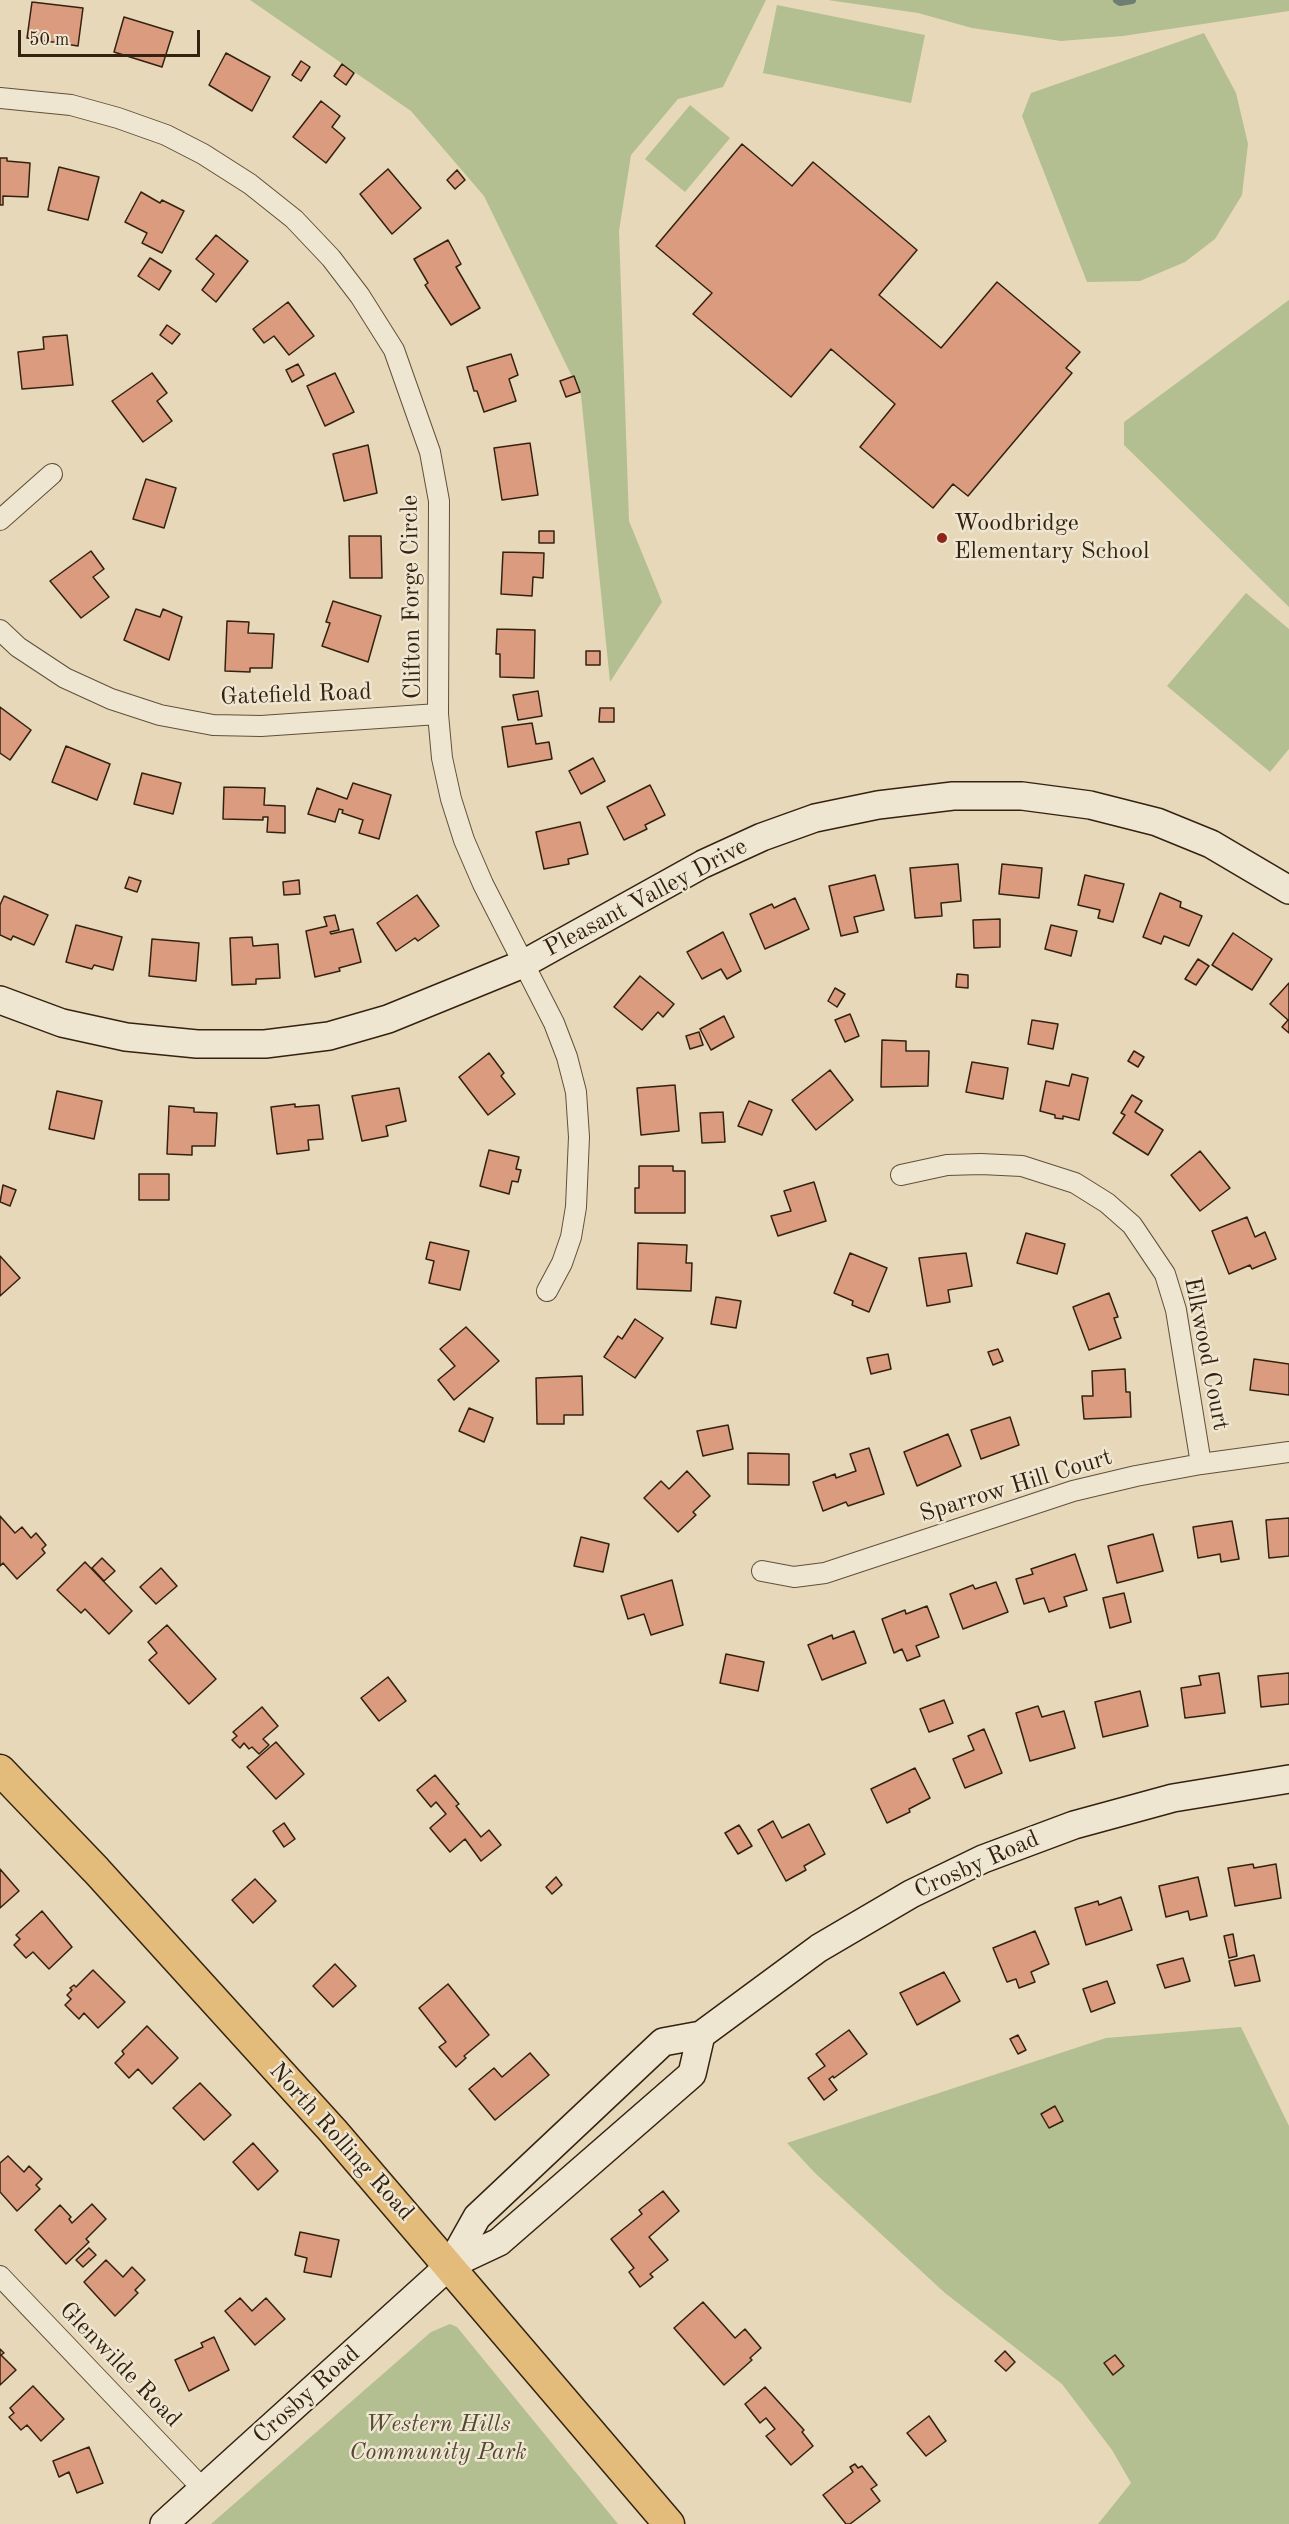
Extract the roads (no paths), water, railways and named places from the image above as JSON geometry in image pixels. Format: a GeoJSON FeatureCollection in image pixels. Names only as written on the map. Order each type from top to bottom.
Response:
{"type":"FeatureCollection","features":[{"type":"Feature","properties":{"kind":"main road","name":"North Rolling Road"},"geometry":{"type":"LineString","coordinates":[[0,1770],[96,1870],[333,2131],[450,2265],[669,2524]]}},
{"type":"Feature","properties":{"kind":"street","name":"Clifton Forge Circle"},"geometry":{"type":"LineString","coordinates":[[0,98],[71,105],[118,118],[166,135],[203,154],[250,184],[294,219],[331,258],[360,296],[394,350],[430,452],[439,501],[438,714],[442,758],[464,840],[554,1023],[567,1057],[576,1092],[579,1137],[576,1206],[571,1237],[562,1263],[547,1291]]}},
{"type":"Feature","properties":{"kind":"street"},"geometry":{"type":"LineString","coordinates":[[0,520],[52,474]]}},
{"type":"Feature","properties":{"kind":"street","name":"Gatefield Road"},"geometry":{"type":"LineString","coordinates":[[0,630],[18,647],[65,678],[111,699],[160,715],[213,725],[261,726],[438,714]]}},
{"type":"Feature","properties":{"kind":"street","name":"Pleasant Valley Drive"},"geometry":{"type":"LineString","coordinates":[[0,1000],[62,1023],[126,1037],[197,1044],[265,1044],[329,1036],[388,1019],[523,964],[703,864],[762,837],[826,816],[878,805],[953,796],[1022,796],[1090,805],[1157,822],[1211,844],[1289,890]]}},
{"type":"Feature","properties":{"kind":"street","name":"Elkwood Court"},"geometry":{"type":"LineString","coordinates":[[902,1175],[946,1165],[1022,1166],[1075,1183],[1107,1203],[1132,1225],[1166,1274],[1176,1310],[1201,1464]]}},
{"type":"Feature","properties":{"kind":"street","name":"Sparrow Hill Court"},"geometry":{"type":"LineString","coordinates":[[762,1571],[794,1577],[825,1574],[1073,1491],[1201,1464],[1289,1452]]}},
{"type":"Feature","properties":{"kind":"street","name":"Crosby Road"},"geometry":{"type":"LineString","coordinates":[[450,2265],[477,2217],[663,2042],[701,2035],[819,1948],[911,1894],[983,1859],[1074,1825],[1161,1801],[1289,1779]]}},
{"type":"Feature","properties":{"kind":"street","name":"Crosby Road"},"geometry":{"type":"LineString","coordinates":[[164,2524],[450,2265],[499,2241],[692,2074],[701,2035]]}},
{"type":"Feature","properties":{"kind":"street","name":"Glenwilde Road"},"geometry":{"type":"LineString","coordinates":[[0,2276],[203,2489]]}},
{"type":"Feature","properties":{"kind":"waterway"},"geometry":{"type":"LineString","coordinates":[[1117,0],[1120,2],[1132,0]]}},
{"type":"Feature","properties":{"kind":"place","name":"Woodbridge Elementary School"},"geometry":{"type":"Point","coordinates":[942,538]}},
{"type":"Feature","properties":{"kind":"park label","name":"Western Hills Community Park"},"geometry":{"type":"Point","coordinates":[438,2439]}}]}
